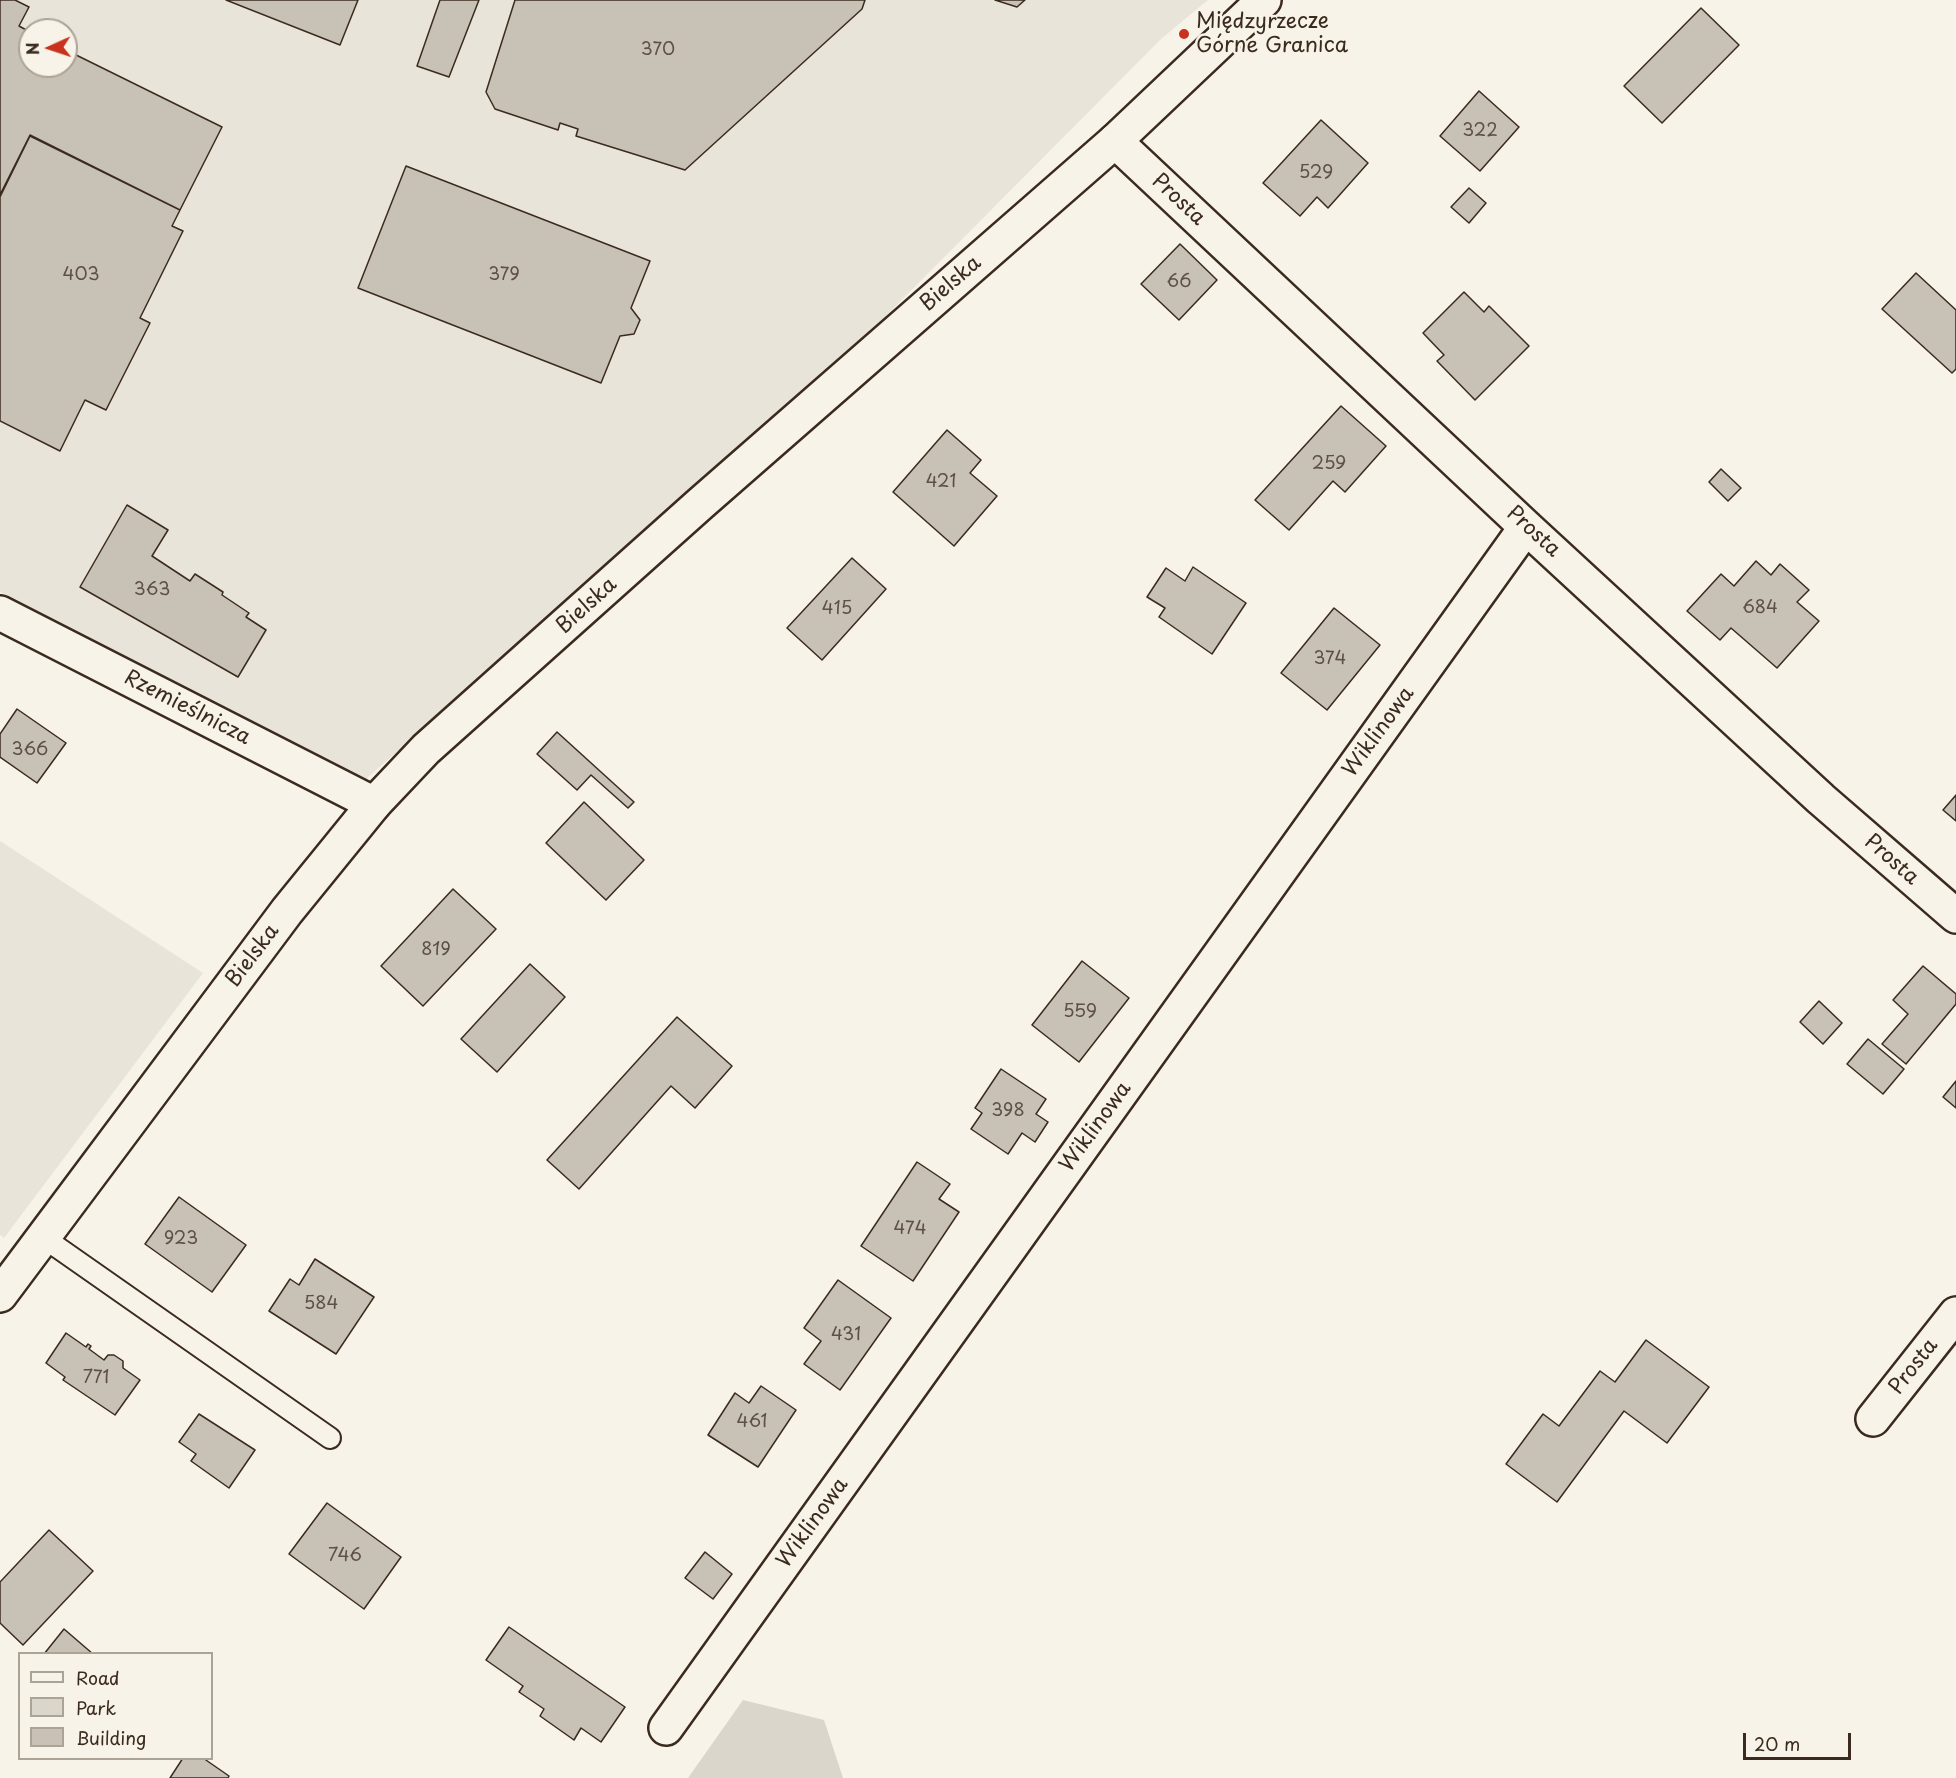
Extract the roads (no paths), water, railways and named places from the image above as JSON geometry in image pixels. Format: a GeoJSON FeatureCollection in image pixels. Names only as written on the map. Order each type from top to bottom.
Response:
{"type":"FeatureCollection","features":[{"type":"Feature","properties":{"kind":"street","name":"Bielska"},"geometry":{"type":"LineString","coordinates":[[0,1295],[287,910],[374,804],[426,749],[682,520],[1115,141],[1264,0]]}},
{"type":"Feature","properties":{"kind":"street","name":"Prosta"},"geometry":{"type":"LineString","coordinates":[[1115,141],[1821,799],[1956,916]]}},
{"type":"Feature","properties":{"kind":"street","name":"Wiklinowa"},"geometry":{"type":"LineString","coordinates":[[666,1728],[1526,526]]}},
{"type":"Feature","properties":{"kind":"street","name":"Rzemieślnicza"},"geometry":{"type":"LineString","coordinates":[[0,613],[374,804]]}},
{"type":"Feature","properties":{"kind":"street","name":"Prosta"},"geometry":{"type":"LineString","coordinates":[[1873,1419],[1956,1314]]}},
{"type":"Feature","properties":{"kind":"lane"},"geometry":{"type":"LineString","coordinates":[[43,1239],[330,1438]]}},
{"type":"Feature","properties":{"kind":"place","name":"Międzyrzecze Górne Granica"},"geometry":{"type":"Point","coordinates":[1184,34]}}]}
